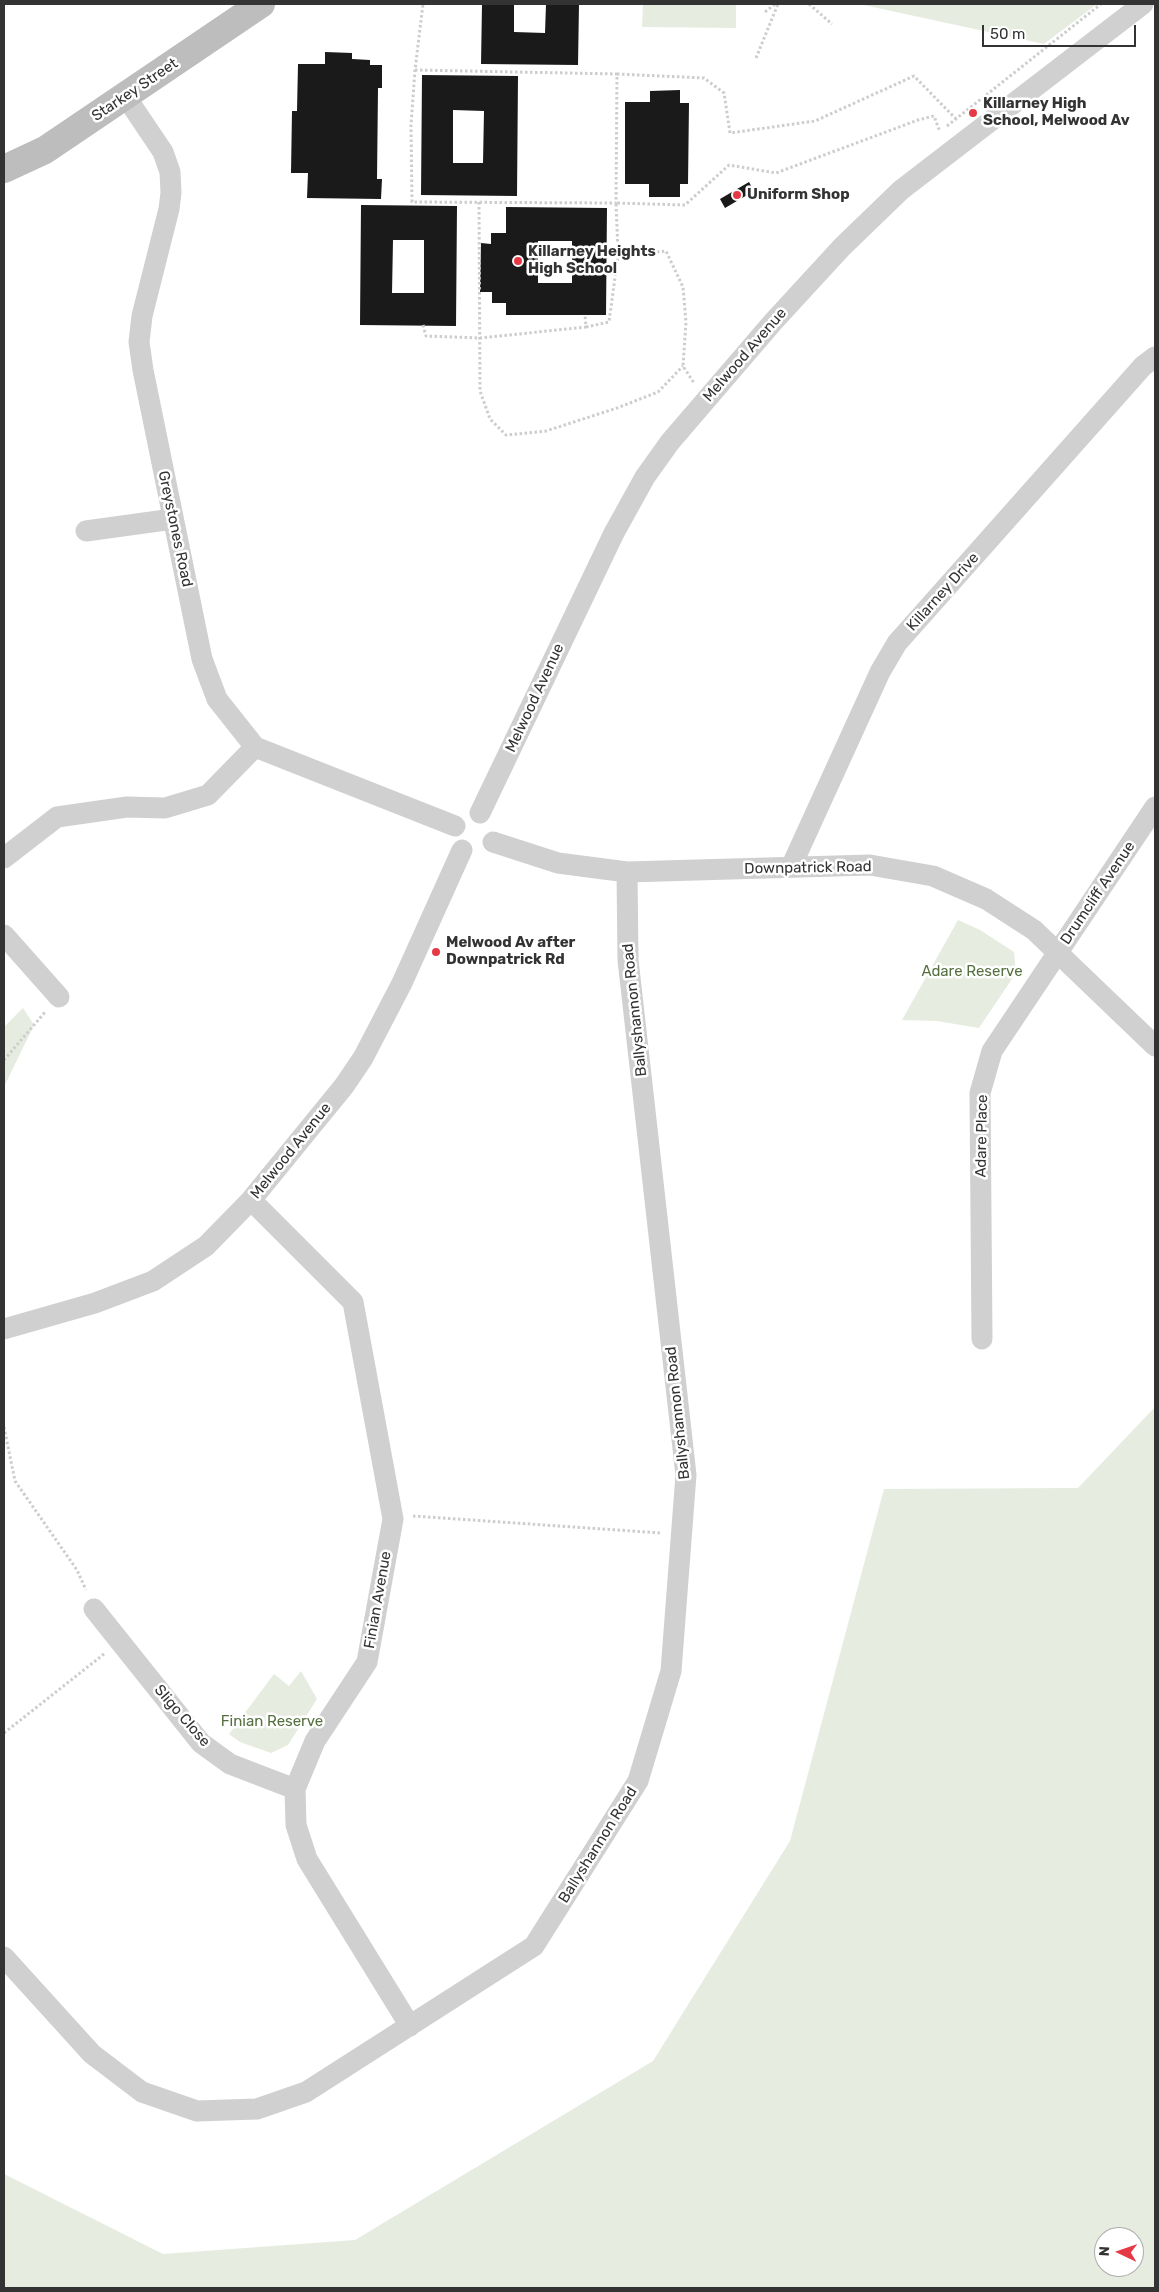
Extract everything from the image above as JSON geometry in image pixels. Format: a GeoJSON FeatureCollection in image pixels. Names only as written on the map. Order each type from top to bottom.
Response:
{"type":"FeatureCollection","features":[{"type":"Feature","properties":{"kind":"street","name":"Starkey Street"},"geometry":{"type":"LineString","coordinates":[[4,169],[46,150],[261,4]]}},
{"type":"Feature","properties":{"kind":"street","name":"Melwood Avenue"},"geometry":{"type":"LineString","coordinates":[[480,813],[614,533],[645,477],[670,442],[773,322],[842,247],[901,190],[1143,4]]}},
{"type":"Feature","properties":{"kind":"street","name":"Greystones Road"},"geometry":{"type":"LineString","coordinates":[[126,97],[162,152],[170,172],[171,193],[169,208],[142,316],[139,342],[143,370],[202,659],[216,699],[255,747],[455,826]]}},
{"type":"Feature","properties":{"kind":"street","name":"Killarney Drive"},"geometry":{"type":"LineString","coordinates":[[791,867],[880,672],[897,643],[1143,366],[1155,357]]}},
{"type":"Feature","properties":{"kind":"street"},"geometry":{"type":"LineString","coordinates":[[86,531],[173,519]]}},
{"type":"Feature","properties":{"kind":"street"},"geometry":{"type":"LineString","coordinates":[[4,858],[57,817],[126,807],[165,808],[208,795],[255,747]]}},
{"type":"Feature","properties":{"kind":"street","name":"Drumcliff Avenue"},"geometry":{"type":"LineString","coordinates":[[1057,953],[1155,808]]}},
{"type":"Feature","properties":{"kind":"street"},"geometry":{"type":"LineString","coordinates":[[468,813],[480,813],[492,822],[494,828],[493,842],[483,852],[469,853],[462,850],[454,839],[455,826],[458,820],[468,813]]}},
{"type":"Feature","properties":{"kind":"street","name":"Downpatrick Road"},"geometry":{"type":"LineString","coordinates":[[493,842],[558,863],[627,872],[870,865],[933,876],[986,899],[1034,930],[1155,1046]]}},
{"type":"Feature","properties":{"kind":"street","name":"Melwood Avenue"},"geometry":{"type":"LineString","coordinates":[[4,1329],[95,1303],[153,1280],[206,1246],[252,1200],[344,1086],[363,1058],[402,983],[462,850]]}},
{"type":"Feature","properties":{"kind":"street","name":"Ballyshannon Road"},"geometry":{"type":"LineString","coordinates":[[4,1957],[92,2054],[142,2092],[197,2110],[257,2109],[306,2092],[534,1946],[638,1781],[671,1671],[686,1475],[628,960],[627,872]]}},
{"type":"Feature","properties":{"kind":"street"},"geometry":{"type":"LineString","coordinates":[[4,934],[59,997]]}},
{"type":"Feature","properties":{"kind":"street","name":"Adare Place"},"geometry":{"type":"LineString","coordinates":[[982,1339],[980,1093],[992,1051],[1057,953]]}},
{"type":"Feature","properties":{"kind":"street","name":"Finian Avenue"},"geometry":{"type":"LineString","coordinates":[[252,1200],[353,1302],[393,1519],[367,1662],[315,1741],[295,1789],[296,1825],[308,1859],[410,2026]]}},
{"type":"Feature","properties":{"kind":"street","name":"Sligo Close"},"geometry":{"type":"LineString","coordinates":[[94,1609],[201,1743],[230,1764],[295,1789]]}},
{"type":"Feature","properties":{"kind":"path"},"geometry":{"type":"LineString","coordinates":[[423,4],[414,70],[411,125],[412,202],[685,205],[729,165],[776,173],[918,120],[934,116],[940,132]]}},
{"type":"Feature","properties":{"kind":"path"},"geometry":{"type":"LineString","coordinates":[[765,12],[776,4]]}},
{"type":"Feature","properties":{"kind":"path"},"geometry":{"type":"LineString","coordinates":[[756,58],[776,4]]}},
{"type":"Feature","properties":{"kind":"path"},"geometry":{"type":"LineString","coordinates":[[809,4],[832,24]]}},
{"type":"Feature","properties":{"kind":"path"},"geometry":{"type":"LineString","coordinates":[[948,125],[1101,4]]}},
{"type":"Feature","properties":{"kind":"path"},"geometry":{"type":"LineString","coordinates":[[414,70],[617,74],[704,78],[724,93],[730,133],[815,121],[914,76],[956,119]]}},
{"type":"Feature","properties":{"kind":"path"},"geometry":{"type":"LineString","coordinates":[[617,74],[616,203],[618,252],[632,254]]}},
{"type":"Feature","properties":{"kind":"path"},"geometry":{"type":"LineString","coordinates":[[479,202],[480,391],[490,418],[506,435],[546,432],[658,392],[683,366]]}},
{"type":"Feature","properties":{"kind":"path"},"geometry":{"type":"LineString","coordinates":[[423,325],[426,336],[480,338],[586,327],[609,322],[618,255],[666,251],[683,287],[686,322],[683,366],[689,379],[696,385]]}},
{"type":"Feature","properties":{"kind":"path"},"geometry":{"type":"LineString","coordinates":[[586,315],[586,327]]}},
{"type":"Feature","properties":{"kind":"path"},"geometry":{"type":"LineString","coordinates":[[4,1060],[59,997]]}},
{"type":"Feature","properties":{"kind":"path"},"geometry":{"type":"LineString","coordinates":[[4,1427],[15,1481],[77,1570],[94,1609]]}},
{"type":"Feature","properties":{"kind":"path"},"geometry":{"type":"LineString","coordinates":[[393,1519],[412,1516],[649,1532],[681,1536]]}},
{"type":"Feature","properties":{"kind":"path"},"geometry":{"type":"LineString","coordinates":[[4,1734],[120,1642]]}},
{"type":"Feature","properties":{"kind":"green space"},"geometry":{"type":"Polygon","coordinates":[[[643,4],[736,4],[736,28],[642,27],[643,4]]]}},
{"type":"Feature","properties":{"kind":"green space"},"geometry":{"type":"Polygon","coordinates":[[[859,4],[1097,4],[1044,44],[859,4]]]}},
{"type":"Feature","properties":{"kind":"green space","name":"Adare Reserve"},"geometry":{"type":"Polygon","coordinates":[[[958,920],[980,930],[1014,952],[1016,973],[979,1028],[937,1021],[902,1020],[958,920]]]}},
{"type":"Feature","properties":{"kind":"green space"},"geometry":{"type":"Polygon","coordinates":[[[23,1008],[34,1025],[4,1087],[4,1027],[23,1008]]]}},
{"type":"Feature","properties":{"kind":"green space"},"geometry":{"type":"Polygon","coordinates":[[[1155,1407],[1155,2288],[4,2288],[4,2174],[163,2254],[355,2240],[653,2061],[790,1841],[884,1489],[1078,1488],[1155,1407]]]}},
{"type":"Feature","properties":{"kind":"green space","name":"Finian Reserve"},"geometry":{"type":"Polygon","coordinates":[[[301,1671],[317,1699],[288,1745],[271,1753],[240,1742],[229,1734],[274,1674],[289,1686],[301,1671]]]}},
{"type":"Feature","properties":{"kind":"building"},"geometry":{"type":"Polygon","coordinates":[[[482,4],[514,4],[514,32],[545,33],[546,4],[579,4],[578,65],[481,64],[482,4]]]}},
{"type":"Feature","properties":{"kind":"building"},"geometry":{"type":"Polygon","coordinates":[[[325,52],[352,53],[352,59],[370,60],[370,65],[382,65],[382,88],[378,88],[377,179],[382,179],[381,199],[307,198],[308,173],[291,173],[292,111],[297,111],[298,64],[325,64],[325,52]]]}},
{"type":"Feature","properties":{"kind":"building"},"geometry":{"type":"Polygon","coordinates":[[[422,75],[518,76],[517,196],[421,195],[422,75]],[[453,110],[453,163],[483,163],[484,111],[453,110]]]}},
{"type":"Feature","properties":{"kind":"building"},"geometry":{"type":"Polygon","coordinates":[[[680,90],[680,103],[689,103],[688,184],[680,184],[680,197],[649,197],[649,184],[625,184],[625,102],[650,102],[650,91],[680,90]]]}},
{"type":"Feature","properties":{"kind":"building","name":"Uniform Shop"},"geometry":{"type":"Polygon","coordinates":[[[749,182],[754,191],[725,208],[720,199],[749,182]]]}},
{"type":"Feature","properties":{"kind":"building"},"geometry":{"type":"Polygon","coordinates":[[[361,205],[457,206],[456,326],[360,325],[361,205]],[[393,240],[392,293],[424,293],[424,240],[393,240]]]}},
{"type":"Feature","properties":{"kind":"building"},"geometry":{"type":"Polygon","coordinates":[[[506,207],[607,208],[606,315],[506,315],[506,303],[492,303],[492,292],[480,292],[481,243],[491,244],[491,233],[506,233],[506,207]],[[538,241],[538,283],[572,283],[572,241],[538,241]]]}},
{"type":"Feature","properties":{"kind":"place","name":"Killarney High School, Melwood Av"},"geometry":{"type":"Point","coordinates":[973,113]}},
{"type":"Feature","properties":{"kind":"place","name":"Uniform Shop"},"geometry":{"type":"Point","coordinates":[737,195]}},
{"type":"Feature","properties":{"kind":"place","name":"Killarney Heights High School"},"geometry":{"type":"Point","coordinates":[518,261]}},
{"type":"Feature","properties":{"kind":"place","name":"Melwood Av after Downpatrick Rd"},"geometry":{"type":"Point","coordinates":[436,952]}}]}
